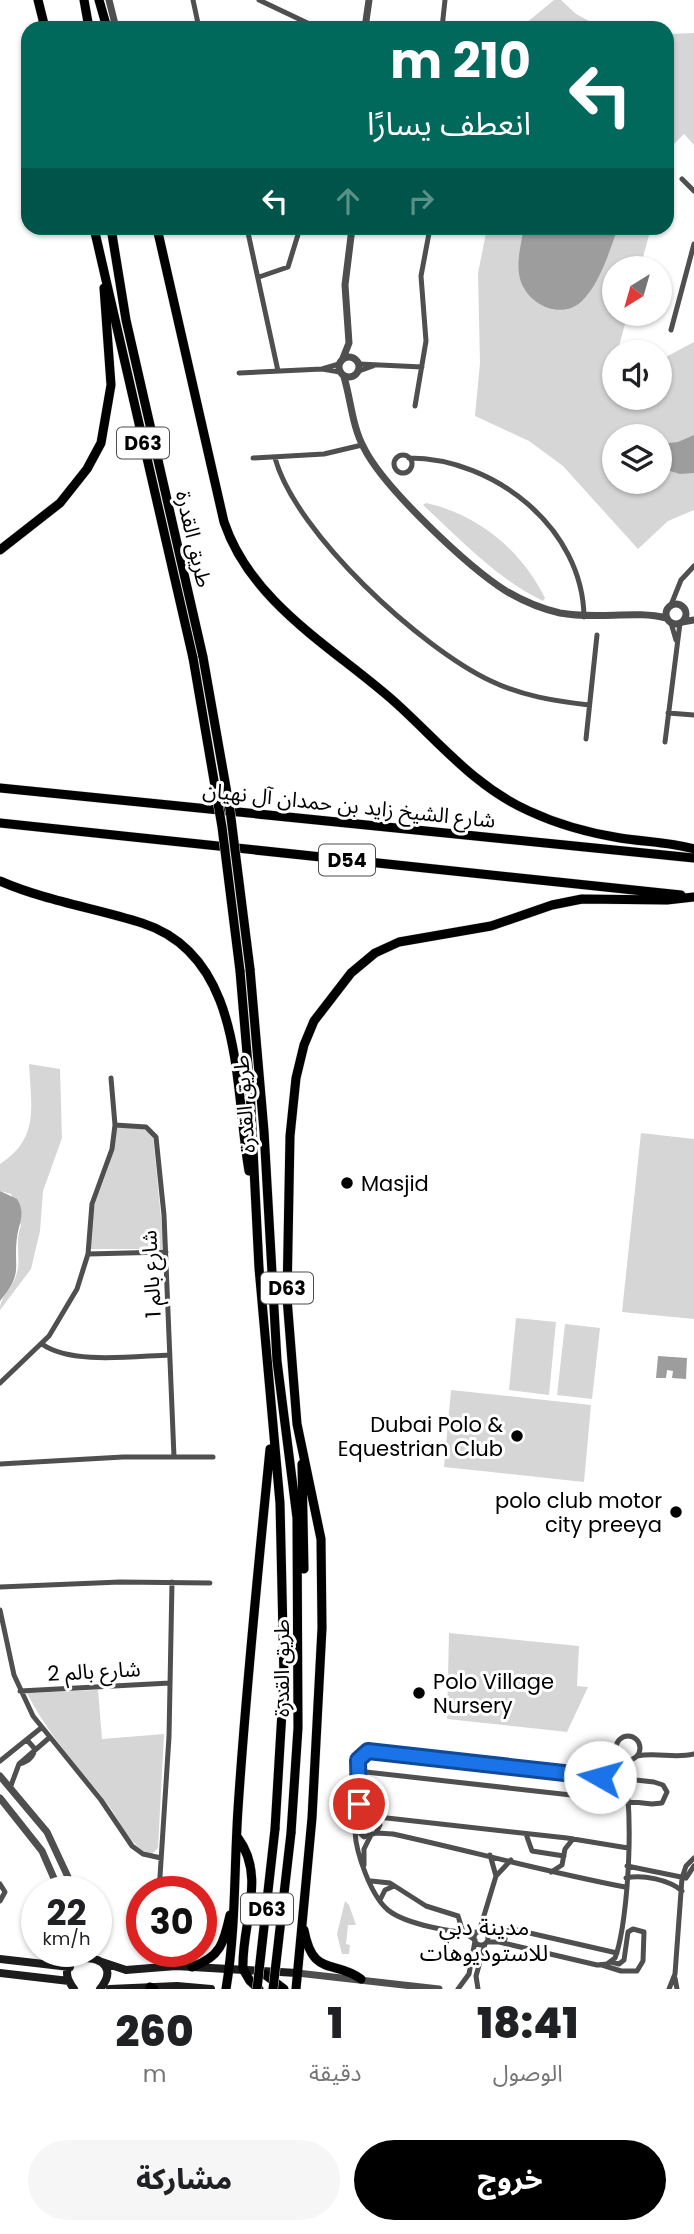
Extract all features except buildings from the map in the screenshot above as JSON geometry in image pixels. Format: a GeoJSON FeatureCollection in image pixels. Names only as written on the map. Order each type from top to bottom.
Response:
{"type":"FeatureCollection","features":[{"type":"Feature","properties":{"kind":"main road"},"geometry":{"type":"LineString","coordinates":[[38,0],[43,21]]}},
{"type":"Feature","properties":{"kind":"main road"},"geometry":{"type":"LineString","coordinates":[[84,0],[88,21]]}},
{"type":"Feature","properties":{"kind":"main road"},"geometry":{"type":"LineString","coordinates":[[99,0],[105,21]]}},
{"type":"Feature","properties":{"kind":"main road","name":"طريق القدرة"},"geometry":{"type":"LineString","coordinates":[[95,235],[198,657]]}},
{"type":"Feature","properties":{"kind":"main road","name":"طريق القدرة"},"geometry":{"type":"LineString","coordinates":[[112,235],[128,332],[198,657],[245,970],[264,1131],[277,1361],[295,1493],[299,1591],[298,1728],[291,1832],[273,1989]]}},
{"type":"Feature","properties":{"kind":"main road"},"geometry":{"type":"LineString","coordinates":[[159,235],[224,522],[237,552],[256,581],[312,635],[399,706],[458,765],[497,794],[542,817],[579,829],[694,849]]}},
{"type":"Feature","properties":{"kind":"main road"},"geometry":{"type":"LineString","coordinates":[[0,550],[60,503],[79,481],[101,443],[111,385],[104,313],[104,276]]}},
{"type":"Feature","properties":{"kind":"main road","name":"شارع الشيخ زايد بن حمدان آل نهيان"},"geometry":{"type":"LineString","coordinates":[[0,788],[694,858]]}},
{"type":"Feature","properties":{"kind":"main road","name":"D54"},"geometry":{"type":"LineString","coordinates":[[0,824],[694,896]]}},
{"type":"Feature","properties":{"kind":"main road"},"geometry":{"type":"LineString","coordinates":[[0,881],[65,904],[152,927],[171,937],[194,958],[214,989],[230,1032],[248,1166],[256,1200]]}},
{"type":"Feature","properties":{"kind":"main road","name":"طريق القدرة"},"geometry":{"type":"LineString","coordinates":[[296,1989],[316,1765],[322,1586],[318,1514],[297,1424],[287,1298],[290,1136],[296,1077],[304,1045],[314,1021],[333,995],[367,958],[409,939],[478,929],[552,905],[582,899],[667,900],[694,896]]}},
{"type":"Feature","properties":{"kind":"main road","name":"طريق القدرة"},"geometry":{"type":"LineString","coordinates":[[245,970],[256,1200],[272,1430],[280,1503],[284,1678],[275,1829],[258,1989]]}},
{"type":"Feature","properties":{"kind":"main road"},"geometry":{"type":"LineString","coordinates":[[297,1424],[304,1518],[304,1563],[299,1591]]}},
{"type":"Feature","properties":{"kind":"main road","name":"طريق القدرة"},"geometry":{"type":"LineString","coordinates":[[226,1989],[236,1905],[253,1601],[272,1430]]}},
{"type":"Feature","properties":{"kind":"main road"},"geometry":{"type":"LineString","coordinates":[[238,1838],[249,1853],[253,1870],[243,1969],[258,1989]]}},
{"type":"Feature","properties":{"kind":"main road"},"geometry":{"type":"LineString","coordinates":[[217,1952],[222,1947],[229,1917],[236,1905]]}},
{"type":"Feature","properties":{"kind":"main road"},"geometry":{"type":"LineString","coordinates":[[304,1919],[308,1944],[319,1962],[361,1979]]}},
{"type":"Feature","properties":{"kind":"main road"},"geometry":{"type":"LineString","coordinates":[[0,1959],[21,1961]]}},
{"type":"Feature","properties":{"kind":"main road"},"geometry":{"type":"LineString","coordinates":[[112,1965],[126,1970],[192,1967],[297,1973]]}},
{"type":"Feature","properties":{"kind":"main road"},"geometry":{"type":"LineString","coordinates":[[0,1973],[71,1985],[70,1967]]}},
{"type":"Feature","properties":{"kind":"main road"},"geometry":{"type":"LineString","coordinates":[[100,1989],[106,1974],[102,1967]]}},
{"type":"Feature","properties":{"kind":"main road"},"geometry":{"type":"LineString","coordinates":[[258,1970],[284,1989]]}},
{"type":"Feature","properties":{"kind":"main road"},"geometry":{"type":"LineString","coordinates":[[110,1989],[211,1989]]}},
{"type":"Feature","properties":{"kind":"street"},"geometry":{"type":"LineString","coordinates":[[109,0],[114,21]]}},
{"type":"Feature","properties":{"kind":"street"},"geometry":{"type":"LineString","coordinates":[[193,0],[198,21]]}},
{"type":"Feature","properties":{"kind":"street"},"geometry":{"type":"LineString","coordinates":[[259,0],[303,21]]}},
{"type":"Feature","properties":{"kind":"street"},"geometry":{"type":"LineString","coordinates":[[366,21],[369,0]]}},
{"type":"Feature","properties":{"kind":"street"},"geometry":{"type":"LineString","coordinates":[[443,21],[445,0]]}},
{"type":"Feature","properties":{"kind":"street"},"geometry":{"type":"LineString","coordinates":[[682,179],[694,191]]}},
{"type":"Feature","properties":{"kind":"street"},"geometry":{"type":"LineString","coordinates":[[249,235],[278,371]]}},
{"type":"Feature","properties":{"kind":"street"},"geometry":{"type":"LineString","coordinates":[[259,277],[288,267],[298,235]]}},
{"type":"Feature","properties":{"kind":"street"},"geometry":{"type":"LineString","coordinates":[[351,235],[345,285],[350,396],[362,445],[384,480],[485,576],[531,604],[584,617],[675,615],[694,618]]}},
{"type":"Feature","properties":{"kind":"street"},"geometry":{"type":"LineString","coordinates":[[415,406],[426,341],[421,276],[429,235]]}},
{"type":"Feature","properties":{"kind":"street"},"geometry":{"type":"LineString","coordinates":[[671,330],[691,271],[694,244]]}},
{"type":"Feature","properties":{"kind":"street"},"geometry":{"type":"LineString","coordinates":[[349,343],[349,368]]}},
{"type":"Feature","properties":{"kind":"street"},"geometry":{"type":"LineString","coordinates":[[239,373],[373,366],[422,367]]}},
{"type":"Feature","properties":{"kind":"street"},"geometry":{"type":"LineString","coordinates":[[253,458],[324,454],[362,445]]}},
{"type":"Feature","properties":{"kind":"street"},"geometry":{"type":"LineString","coordinates":[[275,458],[290,496],[316,534],[427,640],[492,682],[538,697],[589,705]]}},
{"type":"Feature","properties":{"kind":"street"},"geometry":{"type":"LineString","coordinates":[[409,458],[440,460],[470,468],[498,482],[528,505],[554,533],[571,562],[581,593],[584,617]]}},
{"type":"Feature","properties":{"kind":"street"},"geometry":{"type":"LineString","coordinates":[[665,742],[676,640],[676,594],[681,580],[694,566]]}},
{"type":"Feature","properties":{"kind":"street"},"geometry":{"type":"LineString","coordinates":[[586,739],[597,635]]}},
{"type":"Feature","properties":{"kind":"street"},"geometry":{"type":"LineString","coordinates":[[668,713],[694,715]]}},
{"type":"Feature","properties":{"kind":"street"},"geometry":{"type":"LineString","coordinates":[[0,1383],[42,1344],[72,1301],[88,1254],[90,1213],[108,1164],[115,1125],[111,1078]]}},
{"type":"Feature","properties":{"kind":"street","name":"شارع بالم 1"},"geometry":{"type":"LineString","coordinates":[[115,1125],[144,1126],[155,1133],[166,1252],[174,1457]]}},
{"type":"Feature","properties":{"kind":"street"},"geometry":{"type":"LineString","coordinates":[[88,1254],[166,1252]]}},
{"type":"Feature","properties":{"kind":"street"},"geometry":{"type":"LineString","coordinates":[[42,1344],[59,1353],[79,1356],[170,1355]]}},
{"type":"Feature","properties":{"kind":"street"},"geometry":{"type":"LineString","coordinates":[[0,1464],[213,1457]]}},
{"type":"Feature","properties":{"kind":"street"},"geometry":{"type":"LineString","coordinates":[[160,1876],[170,1683],[172,1582]]}},
{"type":"Feature","properties":{"kind":"street"},"geometry":{"type":"LineString","coordinates":[[0,1587],[210,1583]]}},
{"type":"Feature","properties":{"kind":"street"},"geometry":{"type":"LineString","coordinates":[[0,1610],[9,1660],[20,1691],[41,1728],[101,1800],[132,1846],[143,1854],[161,1858]]}},
{"type":"Feature","properties":{"kind":"street","name":"شارع بالم 2"},"geometry":{"type":"LineString","coordinates":[[20,1691],[170,1683]]}},
{"type":"Feature","properties":{"kind":"street"},"geometry":{"type":"LineString","coordinates":[[0,1761],[41,1728]]}},
{"type":"Feature","properties":{"kind":"street"},"geometry":{"type":"LineString","coordinates":[[611,1962],[617,1953],[625,1887],[630,1801],[628,1779],[616,1747],[621,1738],[629,1735],[659,1754]]}},
{"type":"Feature","properties":{"kind":"street"},"geometry":{"type":"LineString","coordinates":[[10,1788],[19,1764],[49,1738]]}},
{"type":"Feature","properties":{"kind":"street"},"geometry":{"type":"LineString","coordinates":[[27,1740],[35,1749]]}},
{"type":"Feature","properties":{"kind":"street"},"geometry":{"type":"LineString","coordinates":[[628,1779],[639,1742]]}},
{"type":"Feature","properties":{"kind":"street"},"geometry":{"type":"LineString","coordinates":[[357,1770],[659,1804],[665,1800],[667,1792],[659,1784],[368,1751],[359,1757],[357,1770],[358,1814],[353,1822],[357,1853],[380,1900],[397,1916],[463,1932],[478,1932],[487,1939],[621,1971],[637,1971],[643,1961],[644,1931],[633,1929],[628,1932],[624,1960],[619,1964],[611,1962],[602,1965]]}},
{"type":"Feature","properties":{"kind":"street"},"geometry":{"type":"LineString","coordinates":[[620,1757],[659,1754],[675,1757],[693,1753]]}},
{"type":"Feature","properties":{"kind":"street"},"geometry":{"type":"LineString","coordinates":[[10,1755],[19,1764]]}},
{"type":"Feature","properties":{"kind":"street"},"geometry":{"type":"LineString","coordinates":[[0,1776],[47,1832],[68,1876]]}},
{"type":"Feature","properties":{"kind":"street"},"geometry":{"type":"LineString","coordinates":[[359,1796],[378,1817],[380,1825],[364,1849],[364,1865]]}},
{"type":"Feature","properties":{"kind":"street"},"geometry":{"type":"LineString","coordinates":[[0,1798],[42,1851],[54,1876]]}},
{"type":"Feature","properties":{"kind":"street"},"geometry":{"type":"LineString","coordinates":[[358,1814],[373,1812]]}},
{"type":"Feature","properties":{"kind":"street"},"geometry":{"type":"LineString","coordinates":[[378,1817],[559,1837],[628,1848]]}},
{"type":"Feature","properties":{"kind":"street"},"geometry":{"type":"LineString","coordinates":[[355,1832],[370,1837]]}},
{"type":"Feature","properties":{"kind":"street"},"geometry":{"type":"LineString","coordinates":[[376,1833],[393,1834],[511,1860],[570,1877],[625,1887]]}},
{"type":"Feature","properties":{"kind":"street"},"geometry":{"type":"LineString","coordinates":[[526,1834],[532,1851],[565,1853]]}},
{"type":"Feature","properties":{"kind":"street"},"geometry":{"type":"LineString","coordinates":[[559,1837],[565,1853]]}},
{"type":"Feature","properties":{"kind":"street"},"geometry":{"type":"LineString","coordinates":[[551,1872],[562,1864],[573,1839]]}},
{"type":"Feature","properties":{"kind":"street"},"geometry":{"type":"LineString","coordinates":[[489,1855],[496,1876]]}},
{"type":"Feature","properties":{"kind":"street"},"geometry":{"type":"LineString","coordinates":[[669,1989],[674,1975],[686,1866],[694,1858]]}},
{"type":"Feature","properties":{"kind":"street"},"geometry":{"type":"LineString","coordinates":[[478,1989],[475,1940],[484,1923],[496,1876],[511,1860]]}},
{"type":"Feature","properties":{"kind":"street"},"geometry":{"type":"LineString","coordinates":[[562,1864],[570,1877]]}},
{"type":"Feature","properties":{"kind":"street"},"geometry":{"type":"LineString","coordinates":[[627,1866],[684,1878]]}},
{"type":"Feature","properties":{"kind":"street"},"geometry":{"type":"LineString","coordinates":[[684,1878],[694,1866]]}},
{"type":"Feature","properties":{"kind":"street"},"geometry":{"type":"LineString","coordinates":[[659,1881],[660,1873]]}},
{"type":"Feature","properties":{"kind":"street"},"geometry":{"type":"LineString","coordinates":[[626,1878],[673,1884],[682,1891]]}},
{"type":"Feature","properties":{"kind":"street"},"geometry":{"type":"LineString","coordinates":[[371,1881],[395,1886],[426,1906],[458,1916],[463,1932],[478,1944],[487,1939]]}},
{"type":"Feature","properties":{"kind":"street"},"geometry":{"type":"LineString","coordinates":[[0,1884],[5,1892],[0,1901]]}},
{"type":"Feature","properties":{"kind":"street"},"geometry":{"type":"LineString","coordinates":[[380,1900],[385,1890],[395,1886]]}},
{"type":"Feature","properties":{"kind":"street"},"geometry":{"type":"LineString","coordinates":[[458,1989],[467,1979],[487,1939],[484,1923]]}},
{"type":"Feature","properties":{"kind":"street"},"geometry":{"type":"LineString","coordinates":[[501,1942],[512,1928],[617,1953]]}},
{"type":"Feature","properties":{"kind":"street"},"geometry":{"type":"LineString","coordinates":[[297,1973],[439,1989]]}},
{"type":"Feature","properties":{"kind":"street"},"geometry":{"type":"LineString","coordinates":[[674,1975],[677,1989]]}},
{"type":"Feature","properties":{"kind":"street"},"geometry":{"type":"LineString","coordinates":[[467,1979],[476,1980]]}},
{"type":"Feature","properties":{"kind":"shaded area"},"geometry":{"type":"Polygon","coordinates":[[[554,0],[561,0],[576,14],[589,21],[528,21],[554,0]]]}},
{"type":"Feature","properties":{"kind":"shaded area"},"geometry":{"type":"Polygon","coordinates":[[[694,33],[694,145],[684,134],[674,144],[674,34],[694,33]]]}},
{"type":"Feature","properties":{"kind":"shaded area"},"geometry":{"type":"Polygon","coordinates":[[[486,235],[649,235],[643,256],[602,256],[602,326],[624,326],[621,340],[602,340],[602,410],[672,410],[672,354],[694,342],[694,510],[668,521],[638,549],[563,466],[529,441],[475,416],[480,363],[478,273],[486,235]]]}},
{"type":"Feature","properties":{"kind":"shaded area"},"geometry":{"type":"Polygon","coordinates":[[[523,235],[615,235],[608,256],[602,256],[602,270],[594,285],[574,307],[556,310],[539,304],[521,282],[519,262],[523,235]]]}},
{"type":"Feature","properties":{"kind":"shaded area"},"geometry":{"type":"Polygon","coordinates":[[[694,435],[694,473],[672,472],[672,443],[694,435]]]}},
{"type":"Feature","properties":{"kind":"shaded area"},"geometry":{"type":"Polygon","coordinates":[[[426,503],[463,516],[496,537],[524,565],[545,598],[543,601],[526,592],[480,558],[423,505],[426,503]]]}},
{"type":"Feature","properties":{"kind":"shaded area"},"geometry":{"type":"Polygon","coordinates":[[[29,1064],[60,1069],[62,1138],[43,1191],[40,1231],[31,1269],[0,1310],[18,1270],[18,1238],[21,1226],[11,1194],[0,1191],[0,1164],[13,1154],[27,1132],[31,1107],[29,1064]]]}},
{"type":"Feature","properties":{"kind":"shaded area"},"geometry":{"type":"Polygon","coordinates":[[[115,1127],[143,1129],[153,1135],[164,1249],[90,1249],[92,1212],[109,1165],[115,1127]]]}},
{"type":"Feature","properties":{"kind":"shaded area"},"geometry":{"type":"Polygon","coordinates":[[[641,1133],[694,1139],[694,1319],[622,1312],[641,1133]]]}},
{"type":"Feature","properties":{"kind":"shaded area"},"geometry":{"type":"Polygon","coordinates":[[[0,1191],[17,1199],[21,1213],[15,1276],[0,1301],[0,1191]]]}},
{"type":"Feature","properties":{"kind":"shaded area"},"geometry":{"type":"Polygon","coordinates":[[[516,1318],[556,1322],[549,1395],[509,1390],[516,1318]]]}},
{"type":"Feature","properties":{"kind":"shaded area"},"geometry":{"type":"Polygon","coordinates":[[[565,1324],[600,1328],[592,1399],[557,1395],[565,1324]]]}},
{"type":"Feature","properties":{"kind":"shaded area"},"geometry":{"type":"Polygon","coordinates":[[[658,1356],[687,1358],[686,1379],[672,1378],[673,1371],[667,1370],[666,1378],[656,1378],[658,1356]]]}},
{"type":"Feature","properties":{"kind":"shaded area","name":"Dubai Polo & Equestrian Club"},"geometry":{"type":"Polygon","coordinates":[[[451,1390],[591,1405],[584,1482],[444,1467],[451,1390]]]}},
{"type":"Feature","properties":{"kind":"shaded area"},"geometry":{"type":"Polygon","coordinates":[[[449,1633],[579,1646],[577,1686],[588,1687],[567,1732],[447,1719],[449,1633]]]}},
{"type":"Feature","properties":{"kind":"shaded area"},"geometry":{"type":"Polygon","coordinates":[[[98,1690],[102,1739],[164,1734],[158,1848],[151,1855],[131,1839],[106,1802],[54,1736],[27,1693],[98,1690]]]}},
{"type":"Feature","properties":{"kind":"shaded area"},"geometry":{"type":"Polygon","coordinates":[[[345,1901],[356,1925],[348,1925],[346,1944],[350,1945],[349,1954],[342,1954],[337,1934],[345,1901]]]}},
{"type":"Feature","properties":{"kind":"place","name":"Masjid"},"geometry":{"type":"Point","coordinates":[347,1183]}},
{"type":"Feature","properties":{"kind":"place","name":"Dubai Polo & Equestrian Club"},"geometry":{"type":"Point","coordinates":[517,1436]}},
{"type":"Feature","properties":{"kind":"place","name":"polo club motor city preeya"},"geometry":{"type":"Point","coordinates":[676,1512]}},
{"type":"Feature","properties":{"kind":"place","name":"Polo Village Nursery"},"geometry":{"type":"Point","coordinates":[419,1693]}},
{"type":"Feature","properties":{"kind":"district","name":"مدينة دبي للاستوديوهات"},"geometry":{"type":"Point","coordinates":[484,1940]}},
{"type":"Feature","properties":{"kind":"route"},"geometry":{"type":"LineString","coordinates":[[359,1804],[356,1783],[358,1760],[368,1751],[600,1777]]}}]}
